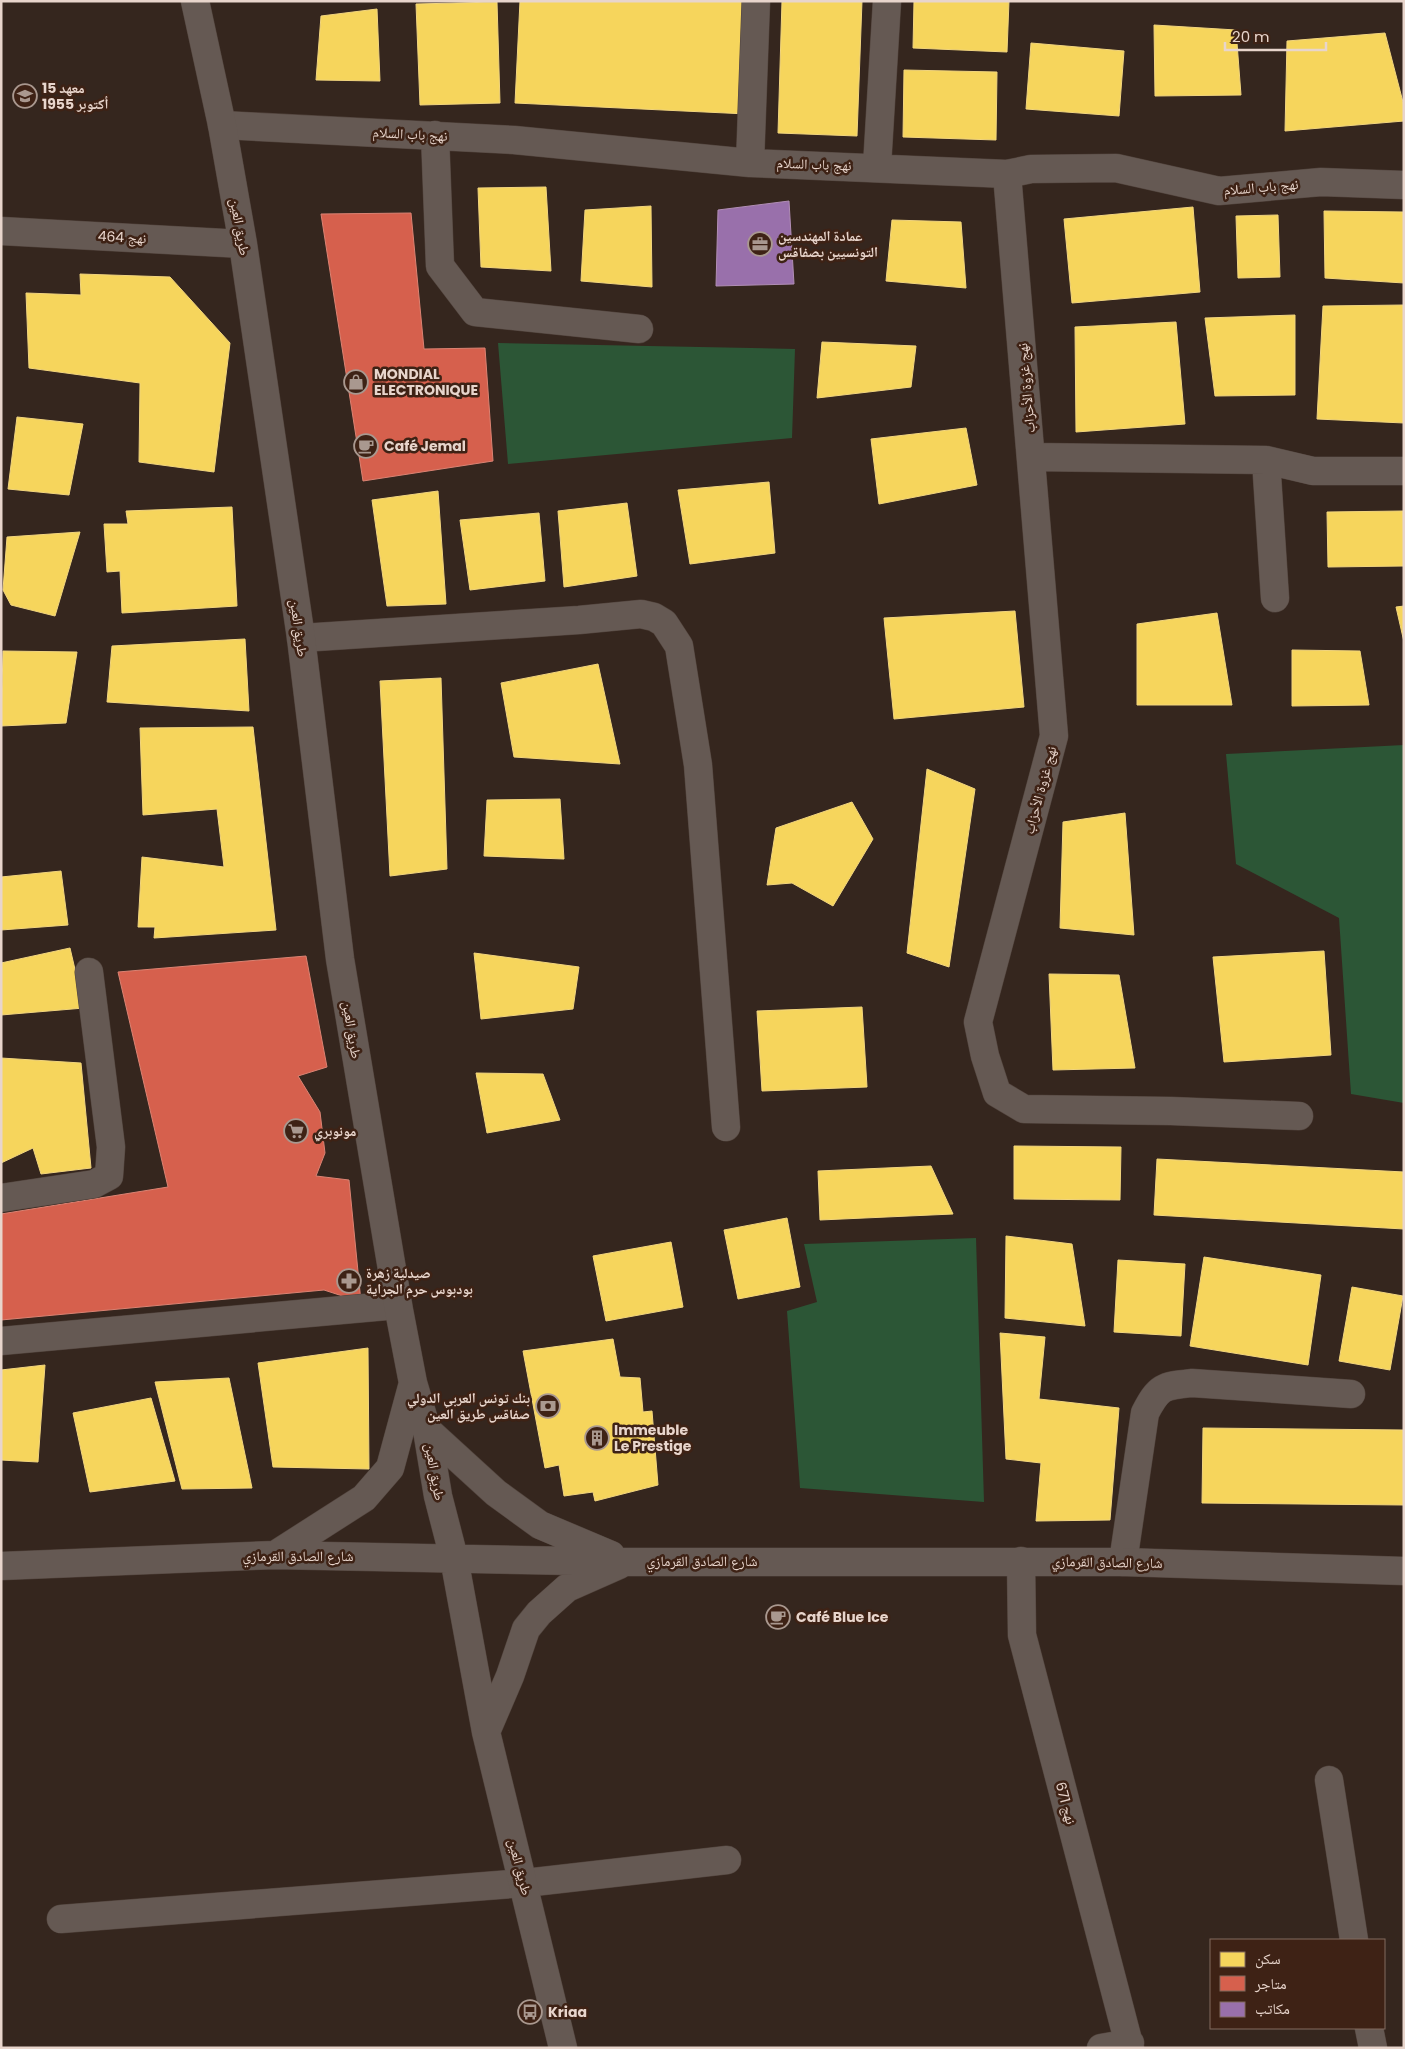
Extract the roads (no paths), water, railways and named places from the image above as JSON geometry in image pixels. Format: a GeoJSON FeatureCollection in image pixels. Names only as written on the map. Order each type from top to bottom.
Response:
{"type":"FeatureCollection","features":[{"type":"Feature","properties":{"kind":"street","name":"طريق العين"},"geometry":{"type":"LineString","coordinates":[[195,1],[222,125],[243,244],[300,638],[340,959],[398,1305],[413,1382],[427,1430],[438,1496],[454,1558],[486,1732],[525,1884],[563,2048]]}},
{"type":"Feature","properties":{"kind":"street"},"geometry":{"type":"LineString","coordinates":[[750,163],[756,1]]}},
{"type":"Feature","properties":{"kind":"street"},"geometry":{"type":"LineString","coordinates":[[877,166],[887,1]]}},
{"type":"Feature","properties":{"kind":"street","name":"نهج باب السلام"},"geometry":{"type":"LineString","coordinates":[[222,125],[435,135],[750,163],[877,166],[1006,174],[1031,169],[1116,168],[1219,192],[1321,182],[1404,185]]}},
{"type":"Feature","properties":{"kind":"street"},"geometry":{"type":"LineString","coordinates":[[435,135],[440,266],[475,312],[639,329]]}},
{"type":"Feature","properties":{"kind":"street","name":"نهج غزوة الأحزاب"},"geometry":{"type":"LineString","coordinates":[[1006,174],[1032,457],[1054,736],[978,1022],[985,1056],[996,1092],[1024,1109],[1171,1111],[1299,1116]]}},
{"type":"Feature","properties":{"kind":"street","name":"نهج 464"},"geometry":{"type":"LineString","coordinates":[[1,231],[243,244]]}},
{"type":"Feature","properties":{"kind":"street"},"geometry":{"type":"LineString","coordinates":[[1032,457],[1266,460],[1313,471],[1404,471]]}},
{"type":"Feature","properties":{"kind":"street"},"geometry":{"type":"LineString","coordinates":[[1266,460],[1275,598]]}},
{"type":"Feature","properties":{"kind":"street"},"geometry":{"type":"LineString","coordinates":[[300,638],[579,620],[641,614],[654,617],[664,623],[679,646],[698,765],[726,1128]]}},
{"type":"Feature","properties":{"kind":"street"},"geometry":{"type":"LineString","coordinates":[[1,1198],[94,1184],[109,1176],[111,1147],[89,972]]}},
{"type":"Feature","properties":{"kind":"street"},"geometry":{"type":"LineString","coordinates":[[1,1341],[398,1305]]}},
{"type":"Feature","properties":{"kind":"street"},"geometry":{"type":"LineString","coordinates":[[275,1555],[364,1498],[390,1468],[413,1382]]}},
{"type":"Feature","properties":{"kind":"street"},"geometry":{"type":"LineString","coordinates":[[1123,1562],[1145,1413],[1155,1394],[1168,1386],[1192,1383],[1351,1394]]}},
{"type":"Feature","properties":{"kind":"street"},"geometry":{"type":"LineString","coordinates":[[427,1430],[496,1493],[540,1525],[626,1562]]}},
{"type":"Feature","properties":{"kind":"street","name":"شارع الصادق القرمازي"},"geometry":{"type":"LineString","coordinates":[[1,1566],[275,1555],[626,1562],[1123,1562],[1404,1571]]}},
{"type":"Feature","properties":{"kind":"street","name":"نهج 671"},"geometry":{"type":"LineString","coordinates":[[1021,1561],[1022,1635],[1130,2045]]}},
{"type":"Feature","properties":{"kind":"street"},"geometry":{"type":"LineString","coordinates":[[486,1732],[510,1676],[526,1629],[539,1613],[567,1588],[626,1562]]}},
{"type":"Feature","properties":{"kind":"street"},"geometry":{"type":"LineString","coordinates":[[1329,1780],[1354,1939]]}},
{"type":"Feature","properties":{"kind":"street"},"geometry":{"type":"LineString","coordinates":[[61,1919],[525,1884],[727,1860]]}},
{"type":"Feature","properties":{"kind":"street"},"geometry":{"type":"LineString","coordinates":[[1369,2029],[1373,2048]]}},
{"type":"Feature","properties":{"kind":"street"},"geometry":{"type":"LineString","coordinates":[[1100,2048],[1130,2045]]}},
{"type":"Feature","properties":{"kind":"place","name":"معهد 15 أكتوبر 1955"},"geometry":{"type":"Point","coordinates":[25,96]}},
{"type":"Feature","properties":{"kind":"place","name":"عمادة المهندسين التونسيين بصفاقس"},"geometry":{"type":"Point","coordinates":[760,244]}},
{"type":"Feature","properties":{"kind":"place","name":"MONDIAL ELECTRONIQUE"},"geometry":{"type":"Point","coordinates":[356,382]}},
{"type":"Feature","properties":{"kind":"place","name":"Café Jemal"},"geometry":{"type":"Point","coordinates":[366,446]}},
{"type":"Feature","properties":{"kind":"place","name":"مونوبري"},"geometry":{"type":"Point","coordinates":[296,1131]}},
{"type":"Feature","properties":{"kind":"place","name":"صيدلية زهرة بودبوس حرم الجراية"},"geometry":{"type":"Point","coordinates":[349,1281]}},
{"type":"Feature","properties":{"kind":"place","name":"بنك تونس العربي الدولي صفاقس طريق العين"},"geometry":{"type":"Point","coordinates":[548,1406]}},
{"type":"Feature","properties":{"kind":"place","name":"Immeuble Le Prestige"},"geometry":{"type":"Point","coordinates":[597,1438]}},
{"type":"Feature","properties":{"kind":"place","name":"Café Blue Ice"},"geometry":{"type":"Point","coordinates":[778,1617]}},
{"type":"Feature","properties":{"kind":"place","name":"Kriaa"},"geometry":{"type":"Point","coordinates":[530,2012]}}]}
